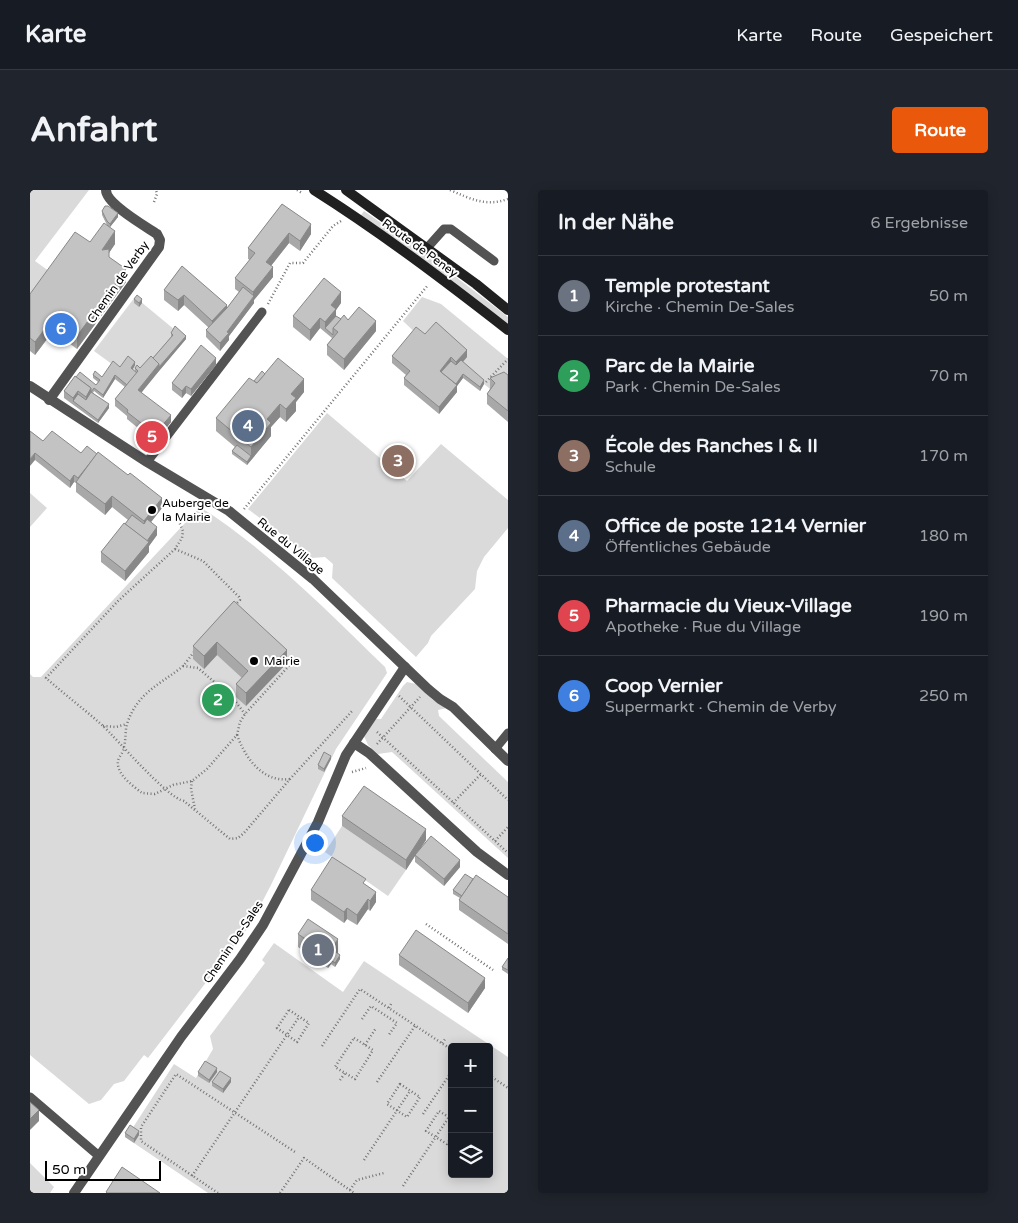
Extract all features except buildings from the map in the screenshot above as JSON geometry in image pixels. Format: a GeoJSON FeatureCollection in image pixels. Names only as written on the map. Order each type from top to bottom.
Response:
{"type":"FeatureCollection","features":[{"type":"Feature","properties":{"kind":"main road","name":"Route de Peney"},"geometry":{"type":"LineString","coordinates":[[314,190],[349,212],[436,274],[508,330]]}},
{"type":"Feature","properties":{"kind":"main road","name":"Route de Peney"},"geometry":{"type":"LineString","coordinates":[[346,190],[427,248],[508,310]]}},
{"type":"Feature","properties":{"kind":"street","name":"Chemin de Verby"},"geometry":{"type":"LineString","coordinates":[[49,400],[159,247],[160,240],[157,234],[113,203],[106,194],[106,190]]}},
{"type":"Feature","properties":{"kind":"street","name":"Rue du Village"},"geometry":{"type":"LineString","coordinates":[[30,386],[49,400],[233,515],[313,579],[434,694],[453,707],[508,761]]}},
{"type":"Feature","properties":{"kind":"street","name":"Chemin De-Sales"},"geometry":{"type":"LineString","coordinates":[[74,1193],[181,1037],[240,959],[263,925],[318,822],[346,755],[405,667]]}},
{"type":"Feature","properties":{"kind":"street"},"geometry":{"type":"LineString","coordinates":[[354,743],[369,753],[477,852],[508,875]]}},
{"type":"Feature","properties":{"kind":"lane"},"geometry":{"type":"LineString","coordinates":[[427,248],[444,229],[451,228],[494,261]]}},
{"type":"Feature","properties":{"kind":"lane"},"geometry":{"type":"LineString","coordinates":[[147,462],[262,312]]}},
{"type":"Feature","properties":{"kind":"lane"},"geometry":{"type":"LineString","coordinates":[[495,749],[508,733]]}},
{"type":"Feature","properties":{"kind":"lane"},"geometry":{"type":"LineString","coordinates":[[30,1097],[99,1156]]}},
{"type":"Feature","properties":{"kind":"path"},"geometry":{"type":"LineString","coordinates":[[154,202],[157,194],[156,190]]}},
{"type":"Feature","properties":{"kind":"path"},"geometry":{"type":"LineString","coordinates":[[450,190],[488,204],[508,199]]}},
{"type":"Feature","properties":{"kind":"path"},"geometry":{"type":"LineString","coordinates":[[270,302],[290,262],[303,263],[333,226],[344,219]]}},
{"type":"Feature","properties":{"kind":"path"},"geometry":{"type":"LineString","coordinates":[[233,515],[430,282]]}},
{"type":"Feature","properties":{"kind":"path"},"geometry":{"type":"LineString","coordinates":[[486,382],[508,358]]}},
{"type":"Feature","properties":{"kind":"path"},"geometry":{"type":"LineString","coordinates":[[177,518],[183,531],[182,538],[175,549],[118,601],[46,678],[103,726],[124,750],[166,788],[230,839],[238,838],[244,833],[353,710]]}},
{"type":"Feature","properties":{"kind":"path"},"geometry":{"type":"LineString","coordinates":[[175,549],[204,561],[239,596],[240,600],[234,607]]}},
{"type":"Feature","properties":{"kind":"path"},"geometry":{"type":"LineString","coordinates":[[197,649],[183,666],[156,684],[144,695],[127,724],[124,750],[118,760],[119,766],[123,776],[142,794],[155,794],[166,788],[192,781],[207,769],[237,735],[240,722],[245,714],[298,657]]}},
{"type":"Feature","properties":{"kind":"path"},"geometry":{"type":"LineString","coordinates":[[183,666],[198,668],[232,697],[245,714]]}},
{"type":"Feature","properties":{"kind":"path"},"geometry":{"type":"LineString","coordinates":[[372,749],[425,692]]}},
{"type":"Feature","properties":{"kind":"path"},"geometry":{"type":"LineString","coordinates":[[397,694],[508,800]]}},
{"type":"Feature","properties":{"kind":"path"},"geometry":{"type":"LineString","coordinates":[[366,723],[508,853]]}},
{"type":"Feature","properties":{"kind":"path"},"geometry":{"type":"LineString","coordinates":[[103,726],[116,727],[127,724]]}},
{"type":"Feature","properties":{"kind":"path"},"geometry":{"type":"LineString","coordinates":[[237,735],[243,751],[259,770],[282,780],[290,779]]}},
{"type":"Feature","properties":{"kind":"path"},"geometry":{"type":"LineString","coordinates":[[347,775],[356,770],[370,768]]}},
{"type":"Feature","properties":{"kind":"path"},"geometry":{"type":"LineString","coordinates":[[453,803],[481,774]]}},
{"type":"Feature","properties":{"kind":"path"},"geometry":{"type":"LineString","coordinates":[[192,781],[191,789],[195,810]]}},
{"type":"Feature","properties":{"kind":"path"},"geometry":{"type":"LineString","coordinates":[[495,841],[508,827]]}},
{"type":"Feature","properties":{"kind":"path"},"geometry":{"type":"LineString","coordinates":[[426,924],[493,970]]}},
{"type":"Feature","properties":{"kind":"path"},"geometry":{"type":"LineString","coordinates":[[322,1046],[360,989],[448,1047]]}},
{"type":"Feature","properties":{"kind":"path"},"geometry":{"type":"LineString","coordinates":[[388,1008],[392,1002]]}},
{"type":"Feature","properties":{"kind":"path"},"geometry":{"type":"LineString","coordinates":[[362,1019],[371,1006],[397,1023],[388,1036]]}},
{"type":"Feature","properties":{"kind":"path"},"geometry":{"type":"LineString","coordinates":[[289,1010],[299,1017],[309,1023],[296,1042],[277,1028],[289,1010]]}},
{"type":"Feature","properties":{"kind":"path"},"geometry":{"type":"LineString","coordinates":[[192,1176],[299,1017]]}},
{"type":"Feature","properties":{"kind":"path"},"geometry":{"type":"LineString","coordinates":[[377,1082],[415,1026]]}},
{"type":"Feature","properties":{"kind":"path"},"geometry":{"type":"LineString","coordinates":[[365,1045],[376,1028]]}},
{"type":"Feature","properties":{"kind":"path"},"geometry":{"type":"LineString","coordinates":[[354,1038],[373,1050],[355,1079],[344,1073],[335,1067],[354,1038]]}},
{"type":"Feature","properties":{"kind":"path"},"geometry":{"type":"LineString","coordinates":[[442,1043],[446,1038]]}},
{"type":"Feature","properties":{"kind":"path"},"geometry":{"type":"LineString","coordinates":[[340,1080],[344,1073]]}},
{"type":"Feature","properties":{"kind":"path"},"geometry":{"type":"LineString","coordinates":[[218,1193],[141,1141],[141,1127],[176,1074],[295,1152]]}},
{"type":"Feature","properties":{"kind":"path"},"geometry":{"type":"LineString","coordinates":[[423,1114],[448,1077]]}},
{"type":"Feature","properties":{"kind":"path"},"geometry":{"type":"LineString","coordinates":[[493,1078],[508,1088]]}},
{"type":"Feature","properties":{"kind":"path"},"geometry":{"type":"LineString","coordinates":[[400,1084],[410,1091],[420,1097],[407,1117],[387,1104],[400,1084]]}},
{"type":"Feature","properties":{"kind":"path"},"geometry":{"type":"LineString","coordinates":[[364,1160],[410,1091]]}},
{"type":"Feature","properties":{"kind":"path"},"geometry":{"type":"LineString","coordinates":[[448,1116],[439,1111],[426,1131],[447,1144],[448,1142]]}},
{"type":"Feature","properties":{"kind":"path"},"geometry":{"type":"LineString","coordinates":[[403,1186],[448,1122]]}},
{"type":"Feature","properties":{"kind":"path"},"geometry":{"type":"LineString","coordinates":[[280,1193],[304,1158],[354,1193]]}},
{"type":"Feature","properties":{"kind":"path"},"geometry":{"type":"LineString","coordinates":[[350,1190],[357,1180],[384,1174]]}},
{"type":"Feature","properties":{"kind":"shaded area"},"geometry":{"type":"Polygon","coordinates":[[[30,190],[89,190],[35,261],[53,274],[30,306],[30,190]]]}},
{"type":"Feature","properties":{"kind":"shaded area"},"geometry":{"type":"Polygon","coordinates":[[[364,211],[435,261],[508,317],[508,324],[361,215],[364,211]]]}},
{"type":"Feature","properties":{"kind":"shaded area"},"geometry":{"type":"Polygon","coordinates":[[[135,297],[175,330],[173,339],[140,375],[120,370],[94,351],[135,297]]]}},
{"type":"Feature","properties":{"kind":"shaded area"},"geometry":{"type":"Polygon","coordinates":[[[422,297],[441,304],[508,359],[508,386],[504,383],[490,389],[461,364],[466,357],[425,342],[403,321],[422,297]]]}},
{"type":"Feature","properties":{"kind":"shaded area"},"geometry":{"type":"Polygon","coordinates":[[[327,413],[407,481],[441,444],[508,500],[508,528],[484,557],[477,571],[475,589],[431,636],[428,643],[416,657],[332,578],[333,564],[325,557],[312,558],[248,509],[327,413]]]}},
{"type":"Feature","properties":{"kind":"shaded area"},"geometry":{"type":"Polygon","coordinates":[[[30,493],[47,508],[30,527],[30,493]]]}},
{"type":"Feature","properties":{"kind":"shaded area"},"geometry":{"type":"Polygon","coordinates":[[[200,507],[250,543],[296,582],[385,667],[387,673],[336,749],[250,925],[148,1058],[144,1055],[124,1081],[114,1084],[101,1100],[89,1104],[30,1055],[30,674],[33,677],[41,677],[200,507]]]}},
{"type":"Feature","properties":{"kind":"shaded area"},"geometry":{"type":"Polygon","coordinates":[[[407,682],[416,684],[433,700],[447,708],[438,710],[439,716],[508,782],[508,858],[392,752],[378,754],[368,745],[364,736],[376,719],[381,719],[407,682]]]}},
{"type":"Feature","properties":{"kind":"shaded area"},"geometry":{"type":"Polygon","coordinates":[[[342,826],[406,870],[388,896],[325,852],[342,826]]]}},
{"type":"Feature","properties":{"kind":"shaded area"},"geometry":{"type":"Polygon","coordinates":[[[274,943],[343,992],[364,961],[487,1043],[448,1043],[448,1178],[493,1178],[493,1047],[508,1057],[508,1193],[208,1193],[125,1137],[174,1064],[196,1078],[213,1049],[210,1036],[265,963],[262,960],[274,943]]]}},
{"type":"Feature","properties":{"kind":"shaded area"},"geometry":{"type":"Polygon","coordinates":[[[30,1163],[54,1187],[50,1193],[30,1193],[30,1163]]]}},
{"type":"Feature","properties":{"kind":"place","name":"Coop Vernier"},"geometry":{"type":"Point","coordinates":[61,329]}},
{"type":"Feature","properties":{"kind":"place","name":"Office de poste 1214 Vernier"},"geometry":{"type":"Point","coordinates":[248,426]}},
{"type":"Feature","properties":{"kind":"place","name":"Pharmacie du Vieux-Village"},"geometry":{"type":"Point","coordinates":[152,437]}},
{"type":"Feature","properties":{"kind":"place","name":"École des Ranches I & II"},"geometry":{"type":"Point","coordinates":[398,461]}},
{"type":"Feature","properties":{"kind":"place","name":"Auberge de la Mairie"},"geometry":{"type":"Point","coordinates":[152,510]}},
{"type":"Feature","properties":{"kind":"place","name":"Mairie"},"geometry":{"type":"Point","coordinates":[254,661]}},
{"type":"Feature","properties":{"kind":"place","name":"Parc de la Mairie"},"geometry":{"type":"Point","coordinates":[218,700]}},
{"type":"Feature","properties":{"kind":"place","name":"Temple protestant"},"geometry":{"type":"Point","coordinates":[318,950]}}]}
